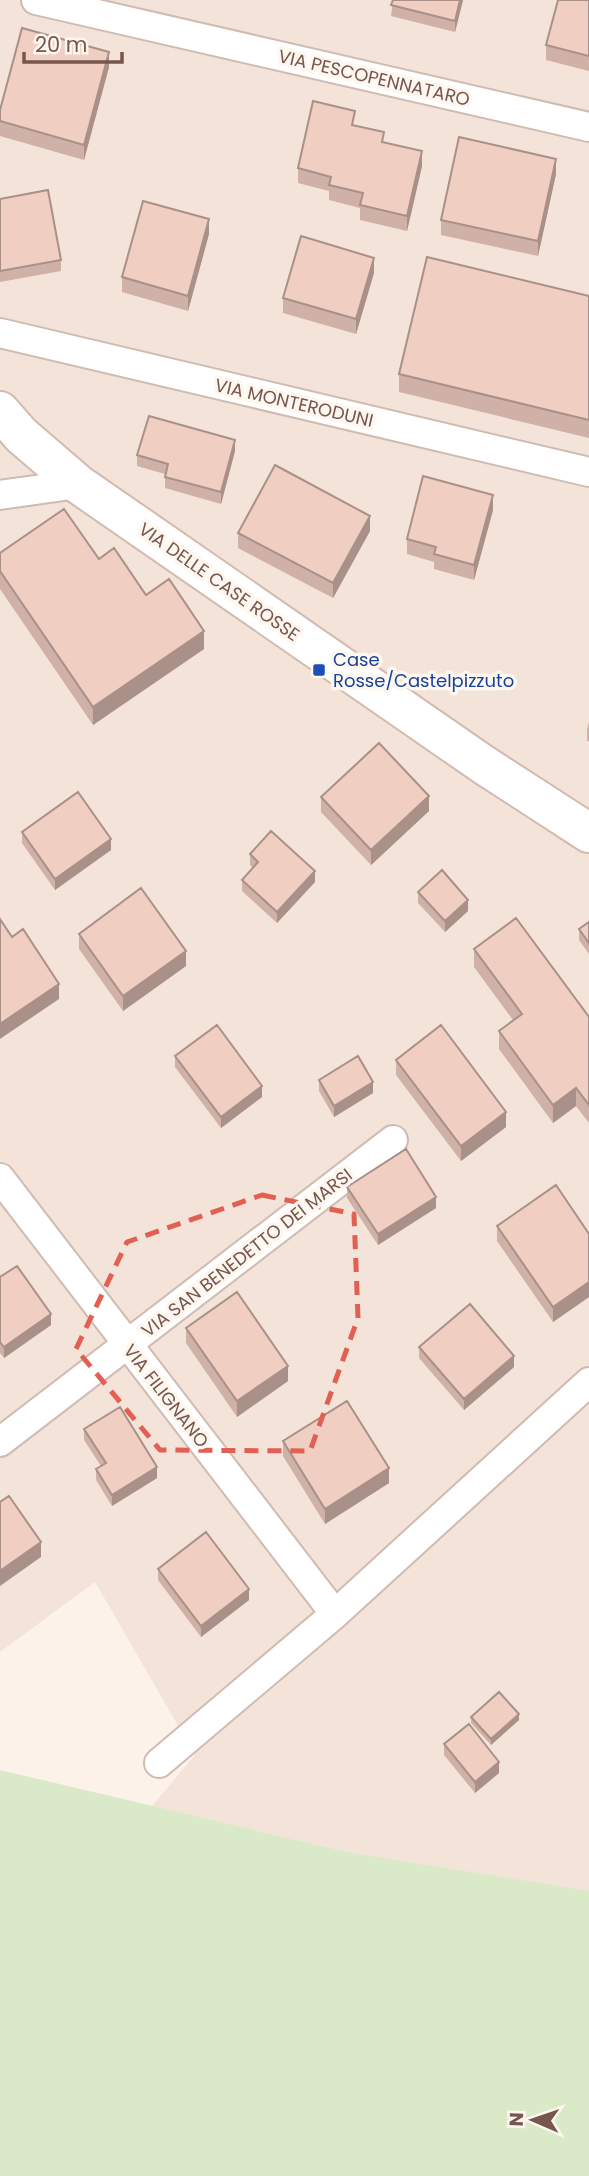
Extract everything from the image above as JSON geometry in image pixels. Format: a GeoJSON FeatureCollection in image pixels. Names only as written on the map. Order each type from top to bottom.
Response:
{"type":"FeatureCollection","features":[{"type":"Feature","properties":{"kind":"street","name":"VIA PESCOPENNATARO"},"geometry":{"type":"LineString","coordinates":[[36,0],[589,127]]}},
{"type":"Feature","properties":{"kind":"street","name":"VIA MONTERODUNI"},"geometry":{"type":"LineString","coordinates":[[0,333],[589,472]]}},
{"type":"Feature","properties":{"kind":"street","name":"VIA DELLE CASE ROSSE"},"geometry":{"type":"LineString","coordinates":[[0,411],[21,435],[78,484],[484,765],[589,833]]}},
{"type":"Feature","properties":{"kind":"street"},"geometry":{"type":"LineString","coordinates":[[0,495],[78,484]]}},
{"type":"Feature","properties":{"kind":"street","name":"VIA SAN BENEDETTO DEI MARSI"},"geometry":{"type":"LineString","coordinates":[[0,1442],[393,1140]]}},
{"type":"Feature","properties":{"kind":"street","name":"VIA FILIGNANO"},"geometry":{"type":"LineString","coordinates":[[0,1178],[335,1614]]}},
{"type":"Feature","properties":{"kind":"street"},"geometry":{"type":"LineString","coordinates":[[159,1763],[335,1614],[589,1382]]}},
{"type":"Feature","properties":{"kind":"highlighted area"},"geometry":{"type":"Polygon","coordinates":[[[262,1195],[354,1214],[358,1318],[310,1451],[160,1450],[76,1349],[127,1242],[262,1195]]]}},
{"type":"Feature","properties":{"kind":"shaded area"},"geometry":{"type":"Polygon","coordinates":[[[0,0],[589,0],[589,1896],[352,1853],[152,1806],[195,1755],[95,1582],[0,1652],[0,0]]]}},
{"type":"Feature","properties":{"kind":"green space"},"geometry":{"type":"Polygon","coordinates":[[[0,1770],[352,1853],[589,1891],[589,2176],[0,2176],[0,1770]]]}},
{"type":"Feature","properties":{"kind":"building"},"geometry":{"type":"Polygon","coordinates":[[[393,0],[460,0],[455,21],[391,5],[393,0]]]}},
{"type":"Feature","properties":{"kind":"building"},"geometry":{"type":"Polygon","coordinates":[[[558,0],[589,0],[589,56],[546,45],[558,0]]]}},
{"type":"Feature","properties":{"kind":"building"},"geometry":{"type":"Polygon","coordinates":[[[22,28],[109,52],[84,145],[0,121],[0,110],[22,28]]]}},
{"type":"Feature","properties":{"kind":"building"},"geometry":{"type":"Polygon","coordinates":[[[313,101],[355,111],[352,125],[384,132],[382,142],[422,151],[407,216],[360,205],[363,193],[329,185],[331,177],[298,168],[313,101]]]}},
{"type":"Feature","properties":{"kind":"building"},"geometry":{"type":"Polygon","coordinates":[[[459,137],[556,159],[538,241],[441,220],[459,137]]]}},
{"type":"Feature","properties":{"kind":"building"},"geometry":{"type":"Polygon","coordinates":[[[48,190],[61,260],[0,271],[0,199],[48,190]]]}},
{"type":"Feature","properties":{"kind":"building"},"geometry":{"type":"Polygon","coordinates":[[[143,201],[209,219],[188,296],[122,277],[143,201]]]}},
{"type":"Feature","properties":{"kind":"building"},"geometry":{"type":"Polygon","coordinates":[[[301,236],[374,258],[356,319],[283,298],[301,236]]]}},
{"type":"Feature","properties":{"kind":"building"},"geometry":{"type":"Polygon","coordinates":[[[427,257],[589,296],[589,420],[399,374],[427,257]]]}},
{"type":"Feature","properties":{"kind":"building"},"geometry":{"type":"Polygon","coordinates":[[[149,416],[235,440],[221,492],[165,477],[168,464],[137,455],[149,416]]]}},
{"type":"Feature","properties":{"kind":"building"},"geometry":{"type":"Polygon","coordinates":[[[275,465],[370,516],[333,583],[238,533],[275,465]]]}},
{"type":"Feature","properties":{"kind":"building"},"geometry":{"type":"Polygon","coordinates":[[[423,476],[493,495],[474,565],[434,554],[436,547],[407,539],[423,476]]]}},
{"type":"Feature","properties":{"kind":"building"},"geometry":{"type":"Polygon","coordinates":[[[64,509],[99,559],[114,548],[146,595],[169,579],[204,631],[93,707],[0,571],[0,553],[64,509]]]}},
{"type":"Feature","properties":{"kind":"building"},"geometry":{"type":"Polygon","coordinates":[[[379,743],[429,796],[371,850],[321,797],[379,743]]]}},
{"type":"Feature","properties":{"kind":"building"},"geometry":{"type":"Polygon","coordinates":[[[78,792],[111,839],[55,879],[22,832],[78,792]]]}},
{"type":"Feature","properties":{"kind":"building"},"geometry":{"type":"Polygon","coordinates":[[[271,831],[315,871],[277,912],[242,880],[258,862],[250,854],[271,831]]]}},
{"type":"Feature","properties":{"kind":"building"},"geometry":{"type":"Polygon","coordinates":[[[442,870],[468,900],[445,921],[418,892],[442,870]]]}},
{"type":"Feature","properties":{"kind":"building"},"geometry":{"type":"Polygon","coordinates":[[[141,888],[186,951],[123,996],[79,934],[141,888]]]}},
{"type":"Feature","properties":{"kind":"building"},"geometry":{"type":"Polygon","coordinates":[[[516,918],[589,1017],[589,1105],[576,1088],[553,1105],[499,1031],[522,1014],[474,949],[516,918]]]}},
{"type":"Feature","properties":{"kind":"building"},"geometry":{"type":"Polygon","coordinates":[[[0,919],[12,937],[23,929],[59,984],[0,1024],[0,919]]]}},
{"type":"Feature","properties":{"kind":"building"},"geometry":{"type":"Polygon","coordinates":[[[589,922],[589,943],[579,929],[589,922]]]}},
{"type":"Feature","properties":{"kind":"building"},"geometry":{"type":"Polygon","coordinates":[[[217,1025],[262,1086],[221,1117],[175,1056],[217,1025]]]}},
{"type":"Feature","properties":{"kind":"building"},"geometry":{"type":"Polygon","coordinates":[[[441,1025],[506,1112],[461,1146],[396,1060],[441,1025]]]}},
{"type":"Feature","properties":{"kind":"building"},"geometry":{"type":"Polygon","coordinates":[[[358,1056],[373,1082],[334,1106],[319,1080],[358,1056]]]}},
{"type":"Feature","properties":{"kind":"building"},"geometry":{"type":"Polygon","coordinates":[[[406,1149],[436,1197],[378,1234],[347,1187],[406,1149]]]}},
{"type":"Feature","properties":{"kind":"building"},"geometry":{"type":"Polygon","coordinates":[[[556,1185],[589,1234],[589,1282],[553,1307],[497,1226],[556,1185]]]}},
{"type":"Feature","properties":{"kind":"building"},"geometry":{"type":"Polygon","coordinates":[[[17,1266],[51,1314],[4,1347],[0,1342],[0,1277],[17,1266]]]}},
{"type":"Feature","properties":{"kind":"building"},"geometry":{"type":"Polygon","coordinates":[[[237,1292],[288,1366],[237,1401],[186,1328],[237,1292]]]}},
{"type":"Feature","properties":{"kind":"building"},"geometry":{"type":"Polygon","coordinates":[[[470,1304],[514,1356],[464,1399],[419,1347],[470,1304]]]}},
{"type":"Feature","properties":{"kind":"building"},"geometry":{"type":"Polygon","coordinates":[[[347,1401],[389,1468],[325,1509],[283,1441],[347,1401]]]}},
{"type":"Feature","properties":{"kind":"building"},"geometry":{"type":"Polygon","coordinates":[[[120,1407],[157,1467],[112,1495],[96,1469],[106,1463],[84,1429],[120,1407]]]}},
{"type":"Feature","properties":{"kind":"building"},"geometry":{"type":"Polygon","coordinates":[[[9,1496],[41,1542],[0,1571],[0,1502],[9,1496]]]}},
{"type":"Feature","properties":{"kind":"building"},"geometry":{"type":"Polygon","coordinates":[[[206,1532],[249,1589],[201,1626],[158,1569],[206,1532]]]}},
{"type":"Feature","properties":{"kind":"building"},"geometry":{"type":"Polygon","coordinates":[[[499,1692],[519,1714],[491,1739],[471,1717],[499,1692]]]}},
{"type":"Feature","properties":{"kind":"building"},"geometry":{"type":"Polygon","coordinates":[[[469,1724],[499,1762],[475,1782],[444,1744],[469,1724]]]}},
{"type":"Feature","properties":{"kind":"place","name":"Case Rosse/Castelpizzuto"},"geometry":{"type":"Point","coordinates":[319,670]}}]}
